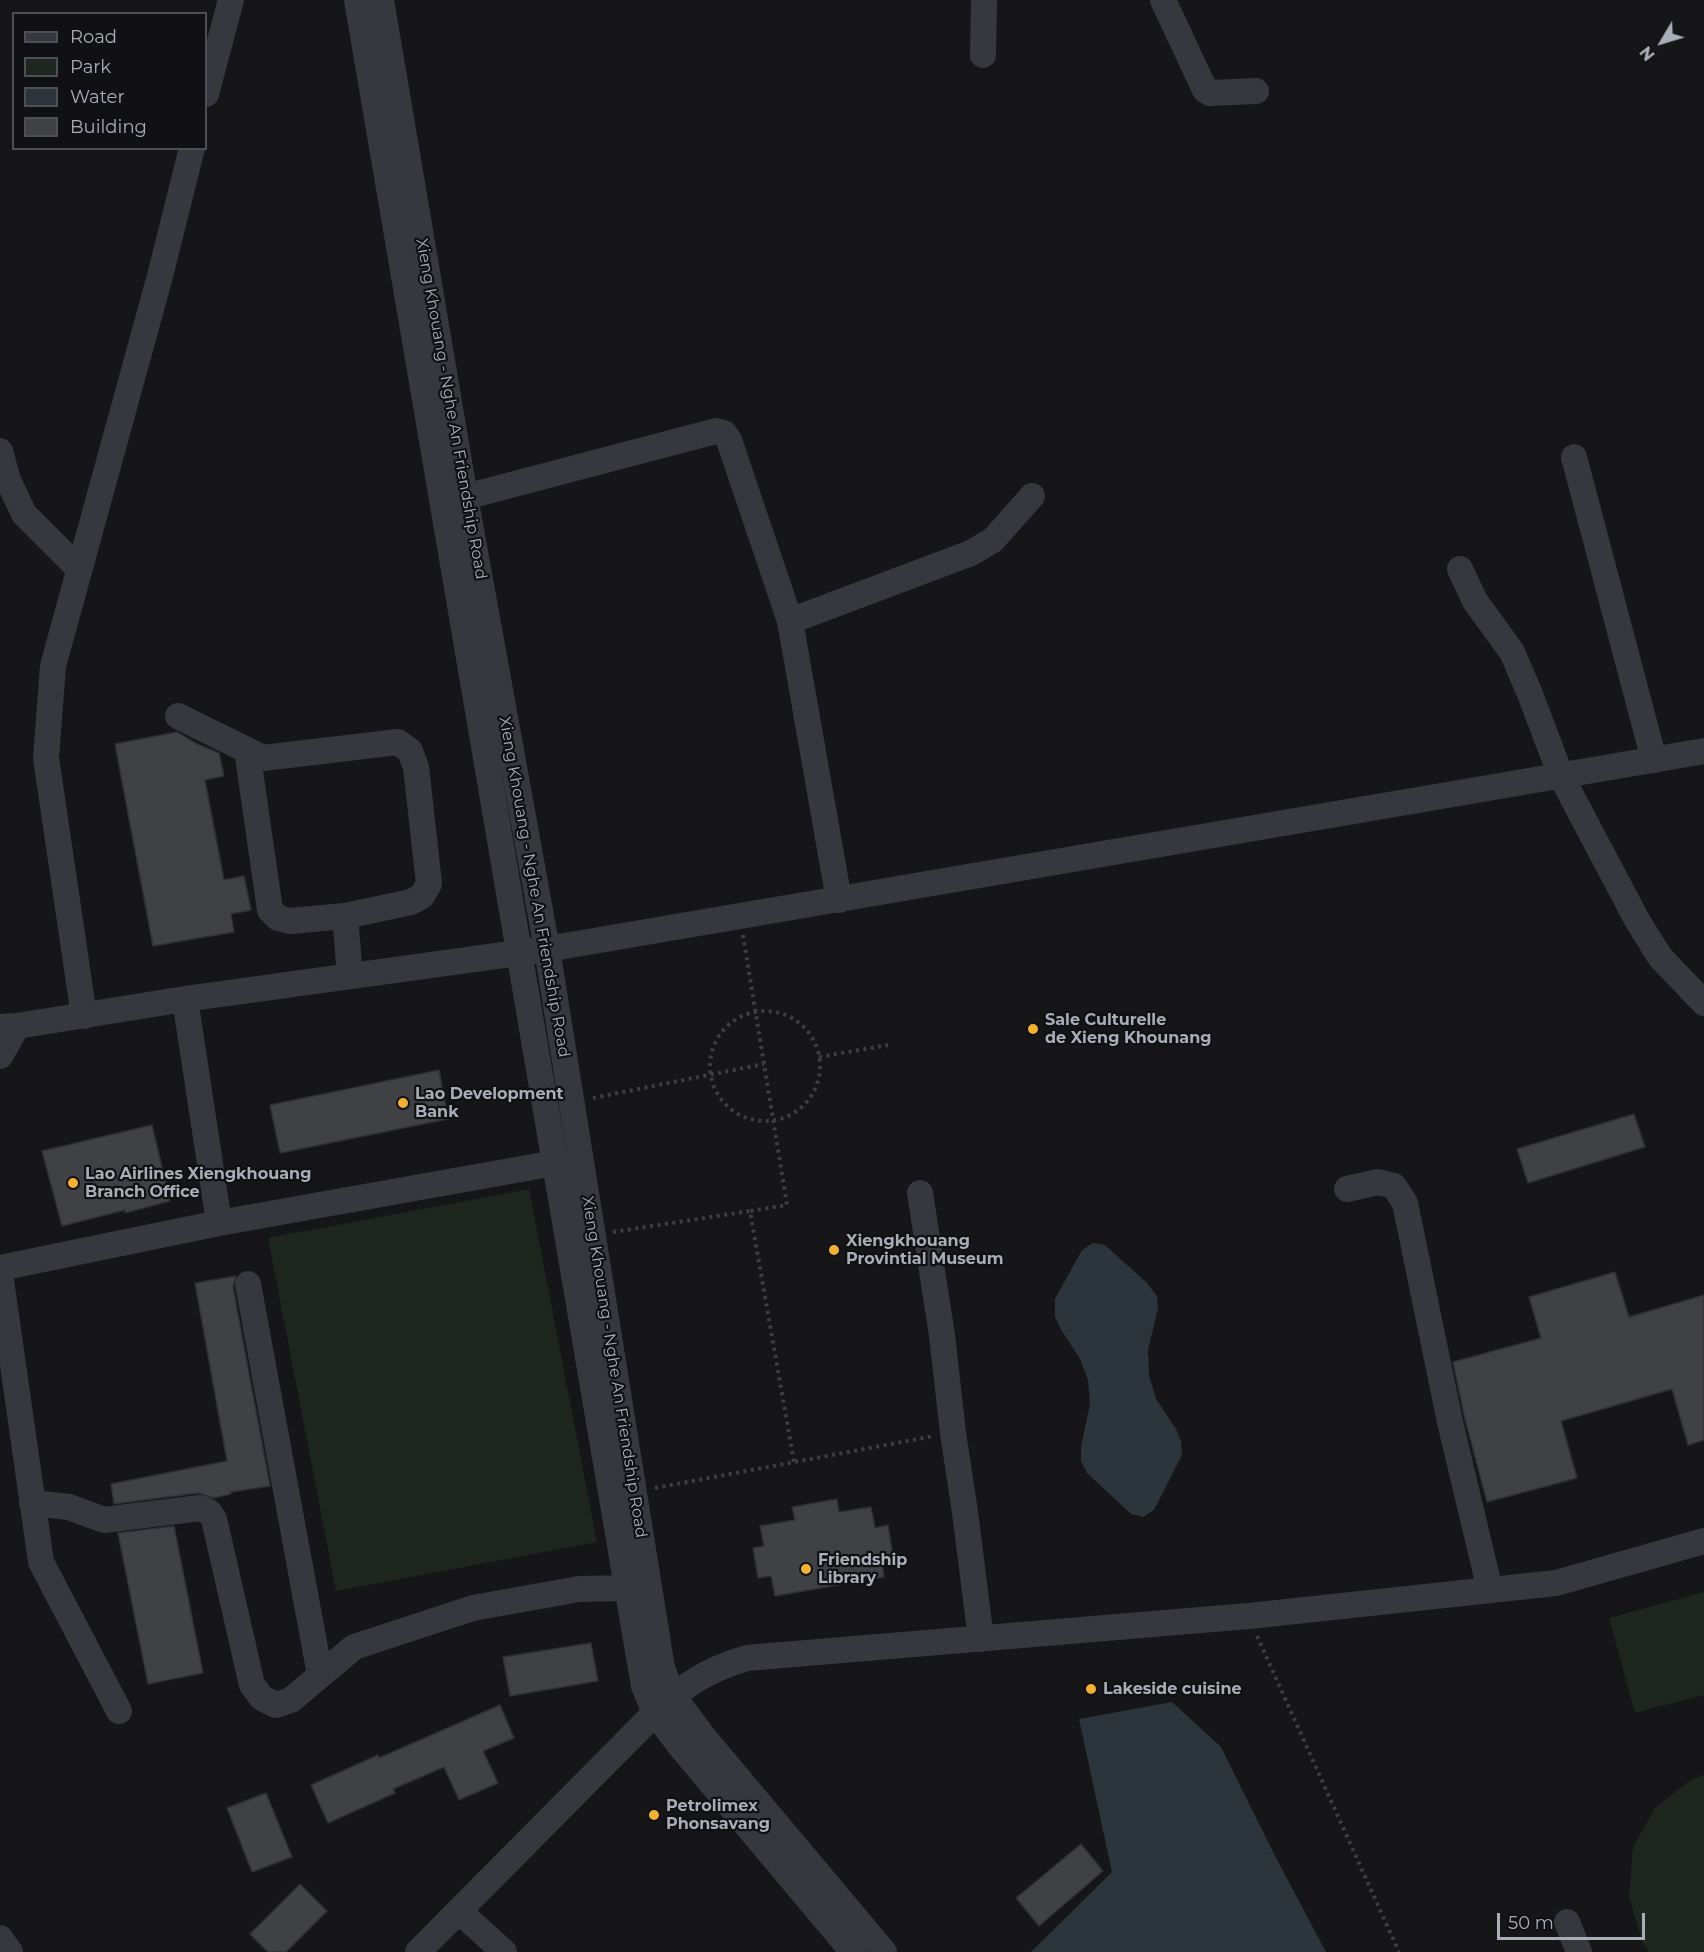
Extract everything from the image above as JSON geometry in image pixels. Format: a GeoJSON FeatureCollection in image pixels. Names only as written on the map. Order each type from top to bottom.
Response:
{"type":"FeatureCollection","features":[{"type":"Feature","properties":{"kind":"street"},"geometry":{"type":"LineString","coordinates":[[207,90],[231,0]]}},
{"type":"Feature","properties":{"kind":"street","name":"Xieng Khouang - Nghe An Friendship Road"},"geometry":{"type":"LineString","coordinates":[[357,0],[644,1686],[702,1735],[884,1952]]}},
{"type":"Feature","properties":{"kind":"street","name":"Xieng Khouang - Nghe An Friendship Road"},"geometry":{"type":"LineString","coordinates":[[381,0],[465,497],[547,949],[662,1668],[664,1704],[695,1764],[853,1952]]}},
{"type":"Feature","properties":{"kind":"street"},"geometry":{"type":"LineString","coordinates":[[983,55],[984,0]]}},
{"type":"Feature","properties":{"kind":"street"},"geometry":{"type":"LineString","coordinates":[[1163,0],[1205,90],[1210,93],[1256,91]]}},
{"type":"Feature","properties":{"kind":"street"},"geometry":{"type":"LineString","coordinates":[[84,1016],[46,758],[52,666],[160,276],[192,150]]}},
{"type":"Feature","properties":{"kind":"street"},"geometry":{"type":"LineString","coordinates":[[465,497],[716,431],[724,433],[729,440],[790,621],[839,900]]}},
{"type":"Feature","properties":{"kind":"street"},"geometry":{"type":"LineString","coordinates":[[0,451],[8,480],[24,514],[79,569]]}},
{"type":"Feature","properties":{"kind":"street"},"geometry":{"type":"LineString","coordinates":[[1574,457],[1654,760]]}},
{"type":"Feature","properties":{"kind":"street"},"geometry":{"type":"LineString","coordinates":[[790,621],[971,553],[993,540],[1032,496]]}},
{"type":"Feature","properties":{"kind":"street"},"geometry":{"type":"LineString","coordinates":[[1460,568],[1475,601],[1512,652],[1561,776],[1636,920],[1660,957],[1704,1003]]}},
{"type":"Feature","properties":{"kind":"street"},"geometry":{"type":"LineString","coordinates":[[178,716],[247,750],[263,758],[398,742],[410,751],[416,767],[429,884],[422,896],[411,902],[345,916],[290,921],[278,918],[270,910],[247,750]]}},
{"type":"Feature","properties":{"kind":"street"},"geometry":{"type":"LineString","coordinates":[[0,1056],[8,1027],[185,999],[547,949],[1704,751]]}},
{"type":"Feature","properties":{"kind":"street"},"geometry":{"type":"LineString","coordinates":[[345,916],[350,976]]}},
{"type":"Feature","properties":{"kind":"street"},"geometry":{"type":"LineString","coordinates":[[185,999],[219,1223]]}},
{"type":"Feature","properties":{"kind":"street"},"geometry":{"type":"LineString","coordinates":[[0,1268],[219,1223],[555,1163]]}},
{"type":"Feature","properties":{"kind":"street"},"geometry":{"type":"LineString","coordinates":[[1347,1189],[1378,1182],[1394,1186],[1405,1203],[1450,1422],[1490,1590]]}},
{"type":"Feature","properties":{"kind":"street"},"geometry":{"type":"LineString","coordinates":[[920,1194],[942,1335],[981,1639]]}},
{"type":"Feature","properties":{"kind":"street"},"geometry":{"type":"LineString","coordinates":[[0,1273],[41,1562],[119,1711]]}},
{"type":"Feature","properties":{"kind":"street"},"geometry":{"type":"LineString","coordinates":[[248,1284],[320,1675]]}},
{"type":"Feature","properties":{"kind":"street"},"geometry":{"type":"LineString","coordinates":[[32,1503],[69,1507],[104,1520],[200,1508],[208,1512],[214,1519],[252,1685],[262,1698],[276,1706],[291,1700],[354,1647],[473,1608],[579,1589],[626,1588]]}},
{"type":"Feature","properties":{"kind":"street"},"geometry":{"type":"LineString","coordinates":[[418,1952],[664,1704],[699,1676],[723,1665],[747,1658],[1249,1616],[1556,1583],[1704,1540]]}},
{"type":"Feature","properties":{"kind":"street"},"geometry":{"type":"LineString","coordinates":[[459,1911],[504,1952]]}},
{"type":"Feature","properties":{"kind":"street"},"geometry":{"type":"LineString","coordinates":[[1567,1922],[1579,1952]]}},
{"type":"Feature","properties":{"kind":"street"},"geometry":{"type":"LineString","coordinates":[[0,1938],[10,1952]]}},
{"type":"Feature","properties":{"kind":"path"},"geometry":{"type":"LineString","coordinates":[[592,1235],[787,1205],[739,916]]}},
{"type":"Feature","properties":{"kind":"path"},"geometry":{"type":"LineString","coordinates":[[755,1011],[773,1011],[789,1017],[804,1027],[814,1041],[819,1058],[819,1075],[814,1091],[804,1105],[790,1115],[773,1121],[756,1120],[740,1115],[726,1105],[716,1091],[710,1075],[710,1057],[725,1027],[739,1017],[755,1011]]}},
{"type":"Feature","properties":{"kind":"path"},"geometry":{"type":"LineString","coordinates":[[819,1058],[888,1045]]}},
{"type":"Feature","properties":{"kind":"path"},"geometry":{"type":"LineString","coordinates":[[571,1102],[764,1064]]}},
{"type":"Feature","properties":{"kind":"path"},"geometry":{"type":"LineString","coordinates":[[750,1211],[794,1462]]}},
{"type":"Feature","properties":{"kind":"path"},"geometry":{"type":"LineString","coordinates":[[634,1492],[953,1433]]}},
{"type":"Feature","properties":{"kind":"path"},"geometry":{"type":"LineString","coordinates":[[1249,1616],[1399,1952]]}},
{"type":"Feature","properties":{"kind":"green space"},"geometry":{"type":"Polygon","coordinates":[[[529,1189],[597,1542],[336,1591],[268,1238],[529,1189]]]}},
{"type":"Feature","properties":{"kind":"green space"},"geometry":{"type":"Polygon","coordinates":[[[1704,1592],[1704,1695],[1635,1713],[1609,1618],[1704,1592]]]}},
{"type":"Feature","properties":{"kind":"green space"},"geometry":{"type":"Polygon","coordinates":[[[1704,1775],[1704,1952],[1649,1952],[1643,1944],[1629,1896],[1633,1847],[1655,1808],[1690,1780],[1704,1775]]]}},
{"type":"Feature","properties":{"kind":"water"},"geometry":{"type":"Polygon","coordinates":[[[1093,1243],[1105,1245],[1147,1283],[1157,1296],[1158,1308],[1148,1350],[1149,1375],[1156,1399],[1176,1429],[1181,1441],[1182,1455],[1154,1510],[1143,1517],[1131,1514],[1087,1473],[1081,1461],[1081,1447],[1090,1404],[1088,1380],[1080,1359],[1055,1317],[1055,1299],[1082,1250],[1093,1243]]]}},
{"type":"Feature","properties":{"kind":"water"},"geometry":{"type":"Polygon","coordinates":[[[1172,1702],[1221,1747],[1326,1952],[1031,1952],[1112,1872],[1079,1719],[1172,1702]]]}},
{"type":"Feature","properties":{"kind":"building"},"geometry":{"type":"Polygon","coordinates":[[[177,732],[219,753],[224,776],[205,780],[224,880],[244,876],[251,910],[231,914],[234,932],[153,946],[115,744],[177,732]]]}},
{"type":"Feature","properties":{"kind":"building"},"geometry":{"type":"Polygon","coordinates":[[[439,1070],[448,1119],[280,1153],[270,1105],[439,1070]]]}},
{"type":"Feature","properties":{"kind":"building"},"geometry":{"type":"Polygon","coordinates":[[[1634,1114],[1645,1147],[1528,1183],[1517,1149],[1634,1114]]]}},
{"type":"Feature","properties":{"kind":"building"},"geometry":{"type":"Polygon","coordinates":[[[152,1125],[170,1201],[62,1226],[42,1151],[152,1125]]]}},
{"type":"Feature","properties":{"kind":"building"},"geometry":{"type":"Polygon","coordinates":[[[1615,1272],[1629,1317],[1704,1295],[1704,1440],[1688,1445],[1672,1389],[1561,1421],[1577,1478],[1487,1502],[1453,1362],[1541,1338],[1529,1297],[1615,1272]]]}},
{"type":"Feature","properties":{"kind":"building"},"geometry":{"type":"Polygon","coordinates":[[[236,1276],[233,1287],[270,1486],[231,1492],[231,1494],[214,1498],[198,1493],[114,1504],[111,1484],[227,1461],[195,1283],[236,1276]]]}},
{"type":"Feature","properties":{"kind":"building"},"geometry":{"type":"Polygon","coordinates":[[[837,1499],[839,1512],[871,1507],[875,1528],[888,1525],[893,1556],[881,1557],[884,1577],[775,1596],[771,1576],[758,1578],[753,1548],[764,1546],[760,1526],[795,1520],[792,1507],[837,1499]]]}},
{"type":"Feature","properties":{"kind":"building"},"geometry":{"type":"Polygon","coordinates":[[[174,1526],[203,1673],[148,1684],[118,1533],[174,1526]]]}},
{"type":"Feature","properties":{"kind":"building"},"geometry":{"type":"Polygon","coordinates":[[[591,1643],[598,1681],[510,1696],[503,1657],[591,1643]]]}},
{"type":"Feature","properties":{"kind":"building"},"geometry":{"type":"Polygon","coordinates":[[[500,1705],[514,1738],[483,1751],[498,1783],[459,1800],[444,1767],[393,1789],[395,1793],[328,1823],[311,1785],[500,1705]]]}},
{"type":"Feature","properties":{"kind":"building"},"geometry":{"type":"Polygon","coordinates":[[[266,1793],[292,1857],[252,1872],[227,1808],[266,1793]]]}},
{"type":"Feature","properties":{"kind":"building"},"geometry":{"type":"Polygon","coordinates":[[[1081,1844],[1103,1871],[1039,1926],[1016,1898],[1081,1844]]]}},
{"type":"Feature","properties":{"kind":"building"},"geometry":{"type":"Polygon","coordinates":[[[300,1884],[327,1911],[286,1952],[268,1952],[250,1934],[300,1884]]]}},
{"type":"Feature","properties":{"kind":"place","name":"Sale Culturelle de Xieng Khounang"},"geometry":{"type":"Point","coordinates":[1033,1029]}},
{"type":"Feature","properties":{"kind":"place","name":"Lao Development Bank"},"geometry":{"type":"Point","coordinates":[403,1103]}},
{"type":"Feature","properties":{"kind":"place","name":"Lao Airlines Xiengkhouang Branch Office"},"geometry":{"type":"Point","coordinates":[73,1183]}},
{"type":"Feature","properties":{"kind":"place","name":"Xiengkhouang Provintial Museum"},"geometry":{"type":"Point","coordinates":[834,1250]}},
{"type":"Feature","properties":{"kind":"place","name":"Friendship Library"},"geometry":{"type":"Point","coordinates":[806,1569]}},
{"type":"Feature","properties":{"kind":"place","name":"Lakeside cuisine"},"geometry":{"type":"Point","coordinates":[1091,1689]}},
{"type":"Feature","properties":{"kind":"place","name":"Petrolimex Phonsavang"},"geometry":{"type":"Point","coordinates":[654,1815]}}]}
